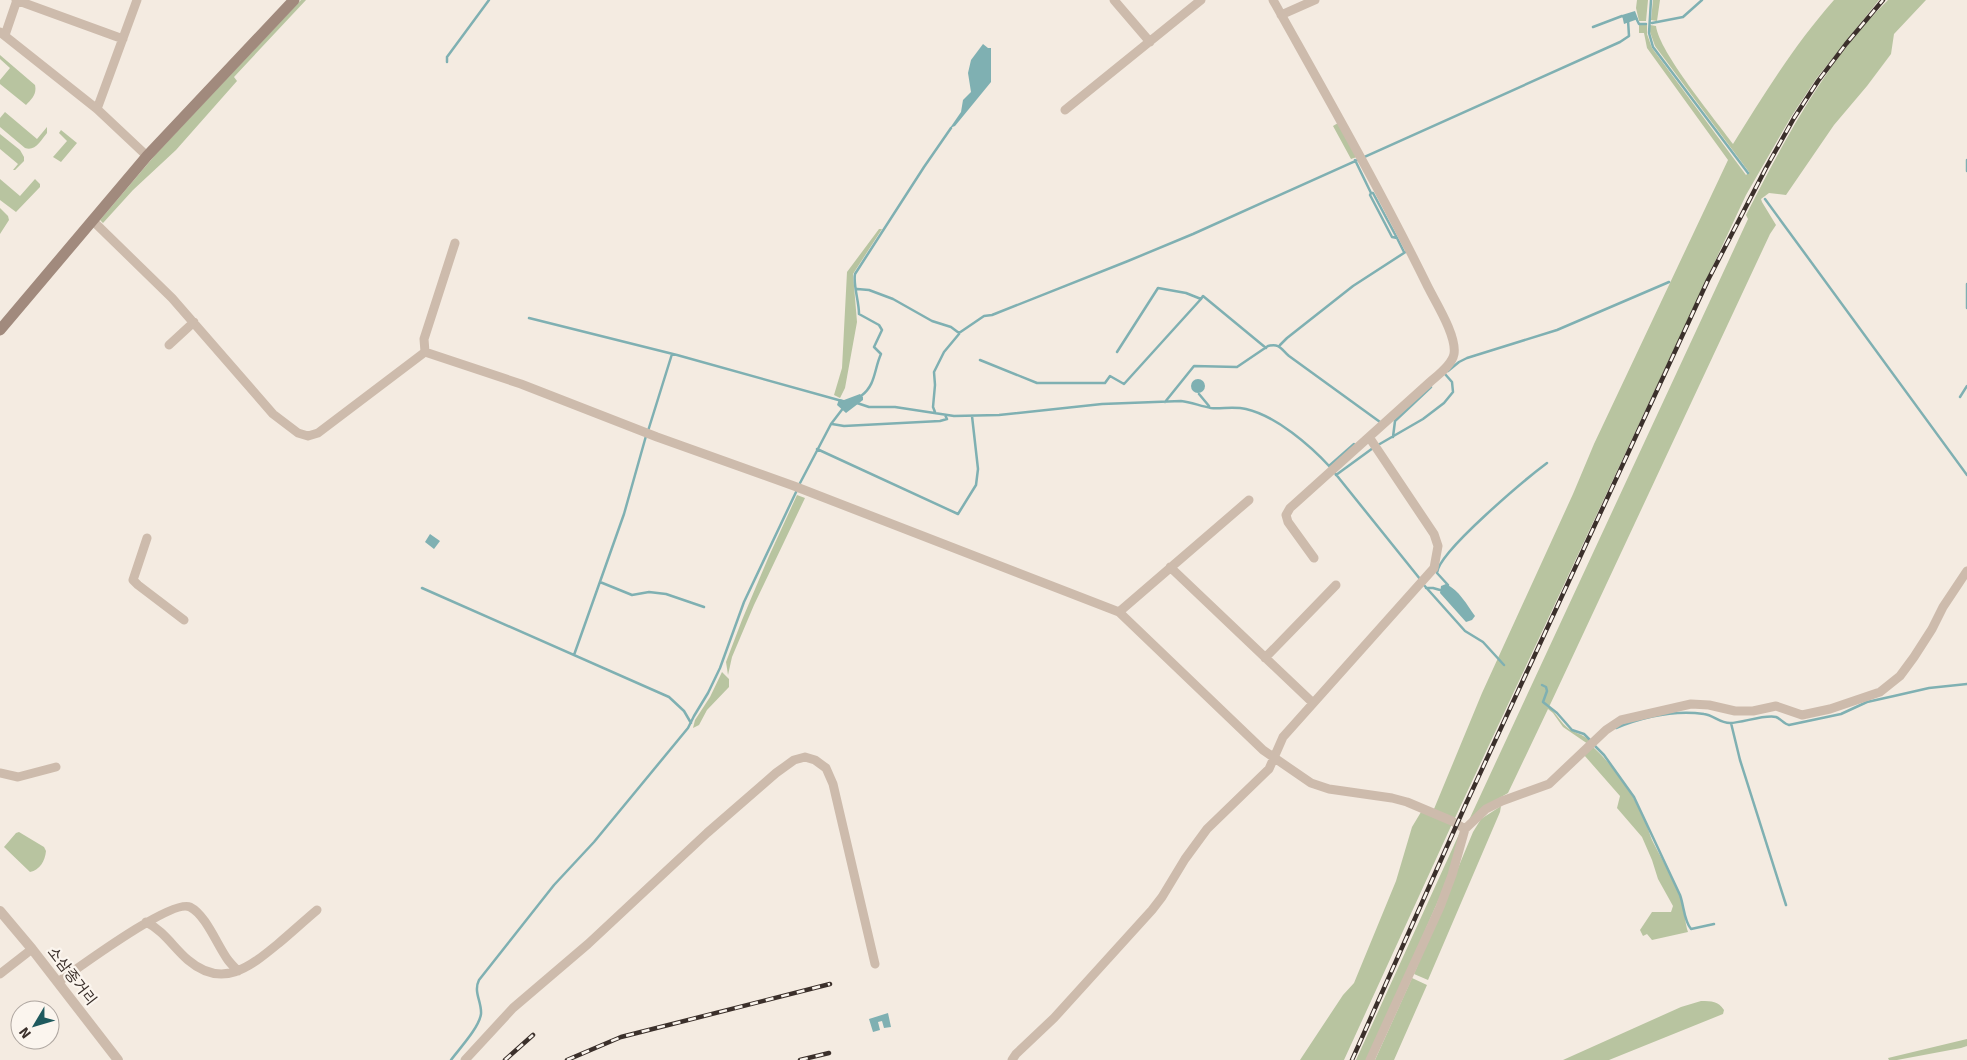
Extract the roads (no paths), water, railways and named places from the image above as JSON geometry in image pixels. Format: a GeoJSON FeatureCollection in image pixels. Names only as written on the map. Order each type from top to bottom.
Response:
{"type":"FeatureCollection","features":[{"type":"Feature","properties":{"kind":"main road"},"geometry":{"type":"LineString","coordinates":[[0,330],[147,156],[294,0]]}},
{"type":"Feature","properties":{"kind":"street"},"geometry":{"type":"LineString","coordinates":[[123,39],[16,0],[2,34],[97,109],[147,156]]}},
{"type":"Feature","properties":{"kind":"street"},"geometry":{"type":"LineString","coordinates":[[97,109],[137,0]]}},
{"type":"Feature","properties":{"kind":"street"},"geometry":{"type":"LineString","coordinates":[[1114,0],[1150,42]]}},
{"type":"Feature","properties":{"kind":"street"},"geometry":{"type":"LineString","coordinates":[[1065,110],[1201,0]]}},
{"type":"Feature","properties":{"kind":"street"},"geometry":{"type":"LineString","coordinates":[[1273,0],[1361,157],[1424,280],[1450,334],[1454,347],[1454,354],[1446,367],[1294,504],[1286,515],[1288,522],[1314,558]]}},
{"type":"Feature","properties":{"kind":"street"},"geometry":{"type":"LineString","coordinates":[[1282,15],[1315,0]]}},
{"type":"Feature","properties":{"kind":"street"},"geometry":{"type":"LineString","coordinates":[[92,220],[172,298],[273,414],[298,433],[308,436],[318,433],[424,352]]}},
{"type":"Feature","properties":{"kind":"street"},"geometry":{"type":"LineString","coordinates":[[424,352],[424,339],[454,243]]}},
{"type":"Feature","properties":{"kind":"street"},"geometry":{"type":"LineString","coordinates":[[169,345],[194,322]]}},
{"type":"Feature","properties":{"kind":"street"},"geometry":{"type":"LineString","coordinates":[[424,352],[521,384],[666,440],[798,487],[999,564],[1089,602],[1119,612],[1264,750],[1311,783],[1329,789],[1407,802],[1452,821],[1465,830]]}},
{"type":"Feature","properties":{"kind":"street"},"geometry":{"type":"LineString","coordinates":[[1012,1060],[1054,1018],[1152,910],[1207,829],[1269,769],[1283,737],[1434,568],[1438,546],[1434,534],[1370,437]]}},
{"type":"Feature","properties":{"kind":"street"},"geometry":{"type":"LineString","coordinates":[[1119,612],[1249,500]]}},
{"type":"Feature","properties":{"kind":"street"},"geometry":{"type":"LineString","coordinates":[[147,538],[133,580],[184,620]]}},
{"type":"Feature","properties":{"kind":"street"},"geometry":{"type":"LineString","coordinates":[[1170,568],[1313,704]]}},
{"type":"Feature","properties":{"kind":"street"},"geometry":{"type":"LineString","coordinates":[[1370,1060],[1440,907],[1452,875],[1465,830],[1486,809],[1548,784],[1606,730],[1621,720],[1700,703],[1735,711],[1753,711],[1776,706],[1802,715],[1830,710],[1880,692],[1900,676],[1914,657],[1943,607],[1967,571]]}},
{"type":"Feature","properties":{"kind":"street"},"geometry":{"type":"LineString","coordinates":[[1265,658],[1336,585]]}},
{"type":"Feature","properties":{"kind":"street"},"geometry":{"type":"LineString","coordinates":[[465,1060],[513,1008],[588,944],[714,827],[776,773],[794,760],[806,757],[815,760],[826,768],[833,784],[876,964]]}},
{"type":"Feature","properties":{"kind":"street"},"geometry":{"type":"LineString","coordinates":[[0,773],[18,777],[56,767]]}},
{"type":"Feature","properties":{"kind":"street"},"geometry":{"type":"LineString","coordinates":[[58,982],[146,922],[156,916],[183,906],[189,906],[198,914],[227,959],[238,971]]}},
{"type":"Feature","properties":{"kind":"street"},"geometry":{"type":"LineString","coordinates":[[146,922],[158,928],[188,960],[205,971],[221,973],[238,971],[251,966],[317,910]]}},
{"type":"Feature","properties":{"kind":"street","name":"소삼종거리"},"geometry":{"type":"LineString","coordinates":[[0,911],[118,1060]]}},
{"type":"Feature","properties":{"kind":"street"},"geometry":{"type":"LineString","coordinates":[[0,974],[32,949]]}},
{"type":"Feature","properties":{"kind":"water"},"geometry":{"type":"Polygon","coordinates":[[[1635,11],[1638,19],[1624,24],[1622,15],[1635,11]]]}},
{"type":"Feature","properties":{"kind":"water"},"geometry":{"type":"Polygon","coordinates":[[[983,44],[991,48],[991,82],[955,126],[950,128],[961,112],[963,100],[971,92],[968,73],[971,60],[983,44]]]}},
{"type":"Feature","properties":{"kind":"water"},"geometry":{"type":"Polygon","coordinates":[[[1195,379],[1201,379],[1205,386],[1201,393],[1195,393],[1191,389],[1191,383],[1195,379]]]}},
{"type":"Feature","properties":{"kind":"water"},"geometry":{"type":"Polygon","coordinates":[[[860,394],[863,400],[846,413],[837,405],[839,399],[844,400],[860,394]]]}},
{"type":"Feature","properties":{"kind":"water"},"geometry":{"type":"Polygon","coordinates":[[[430,534],[440,541],[434,549],[425,542],[430,534]]]}},
{"type":"Feature","properties":{"kind":"water"},"geometry":{"type":"Polygon","coordinates":[[[1446,584],[1455,590],[1466,603],[1475,616],[1472,620],[1466,622],[1440,593],[1441,586],[1446,584]]]}},
{"type":"Feature","properties":{"kind":"water"},"geometry":{"type":"Polygon","coordinates":[[[888,1013],[891,1027],[884,1028],[882,1021],[878,1022],[880,1030],[873,1032],[869,1019],[888,1013]]]}},
{"type":"Feature","properties":{"kind":"waterway"},"geometry":{"type":"LineString","coordinates":[[447,62],[447,57],[489,0]]}},
{"type":"Feature","properties":{"kind":"waterway"},"geometry":{"type":"LineString","coordinates":[[1651,0],[1649,33],[1653,47],[1748,173]]}},
{"type":"Feature","properties":{"kind":"waterway"},"geometry":{"type":"LineString","coordinates":[[1652,23],[1683,17],[1702,0]]}},
{"type":"Feature","properties":{"kind":"waterway"},"geometry":{"type":"LineString","coordinates":[[1593,27],[1622,16],[1624,17]]}},
{"type":"Feature","properties":{"kind":"waterway"},"geometry":{"type":"LineString","coordinates":[[1636,18],[1639,24],[1646,24]]}},
{"type":"Feature","properties":{"kind":"waterway"},"geometry":{"type":"LineString","coordinates":[[857,289],[869,290],[893,299],[932,321],[951,327],[959,333],[984,316],[992,315],[1193,234],[1620,42],[1629,36],[1628,20]]}},
{"type":"Feature","properties":{"kind":"waterway"},"geometry":{"type":"LineString","coordinates":[[861,396],[866,392],[874,376],[881,354],[874,347],[882,330],[879,325],[859,314],[855,274],[951,128]]}},
{"type":"Feature","properties":{"kind":"waterway"},"geometry":{"type":"LineString","coordinates":[[1355,160],[1371,193],[1370,195],[1392,237],[1397,238],[1404,252]]}},
{"type":"Feature","properties":{"kind":"waterway"},"geometry":{"type":"LineString","coordinates":[[1967,160],[1967,171]]}},
{"type":"Feature","properties":{"kind":"waterway"},"geometry":{"type":"LineString","coordinates":[[1371,193],[1373,193],[1397,238]]}},
{"type":"Feature","properties":{"kind":"waterway"},"geometry":{"type":"LineString","coordinates":[[1765,199],[1967,475]]}},
{"type":"Feature","properties":{"kind":"waterway"},"geometry":{"type":"LineString","coordinates":[[1280,345],[1353,286],[1407,251]]}},
{"type":"Feature","properties":{"kind":"waterway"},"geometry":{"type":"LineString","coordinates":[[1448,371],[1467,358],[1557,330],[1669,282]]}},
{"type":"Feature","properties":{"kind":"waterway"},"geometry":{"type":"LineString","coordinates":[[1967,284],[1967,308]]}},
{"type":"Feature","properties":{"kind":"waterway"},"geometry":{"type":"LineString","coordinates":[[1117,352],[1158,288],[1186,293],[1201,299],[1203,296],[1266,348]]}},
{"type":"Feature","properties":{"kind":"waterway"},"geometry":{"type":"LineString","coordinates":[[980,360],[1037,383],[1105,383],[1110,376],[1124,384],[1201,299]]}},
{"type":"Feature","properties":{"kind":"waterway"},"geometry":{"type":"LineString","coordinates":[[529,318],[677,355],[842,401]]}},
{"type":"Feature","properties":{"kind":"waterway"},"geometry":{"type":"LineString","coordinates":[[935,412],[933,407],[934,372],[944,352],[959,334]]}},
{"type":"Feature","properties":{"kind":"waterway"},"geometry":{"type":"LineString","coordinates":[[1165,402],[1194,366],[1237,367],[1268,346],[1275,345],[1380,422]]}},
{"type":"Feature","properties":{"kind":"waterway"},"geometry":{"type":"LineString","coordinates":[[648,431],[672,354]]}},
{"type":"Feature","properties":{"kind":"waterway"},"geometry":{"type":"LineString","coordinates":[[1378,445],[1423,419],[1444,403],[1453,392],[1452,382],[1445,374]]}},
{"type":"Feature","properties":{"kind":"waterway"},"geometry":{"type":"LineString","coordinates":[[1960,397],[1967,386]]}},
{"type":"Feature","properties":{"kind":"waterway"},"geometry":{"type":"LineString","coordinates":[[1393,437],[1395,421],[1431,387]]}},
{"type":"Feature","properties":{"kind":"waterway"},"geometry":{"type":"LineString","coordinates":[[1199,394],[1209,406]]}},
{"type":"Feature","properties":{"kind":"waterway"},"geometry":{"type":"LineString","coordinates":[[857,403],[869,407],[895,407],[954,416],[999,415],[1102,404],[1181,401],[1211,408],[1242,408],[1269,418],[1281,425],[1303,441],[1331,468]]}},
{"type":"Feature","properties":{"kind":"waterway"},"geometry":{"type":"LineString","coordinates":[[799,485],[831,424],[844,407]]}},
{"type":"Feature","properties":{"kind":"waterway"},"geometry":{"type":"LineString","coordinates":[[832,424],[844,426],[940,421],[947,419],[945,415]]}},
{"type":"Feature","properties":{"kind":"waterway"},"geometry":{"type":"LineString","coordinates":[[817,449],[958,514],[976,485],[978,469],[972,416]]}},
{"type":"Feature","properties":{"kind":"waterway"},"geometry":{"type":"LineString","coordinates":[[574,655],[624,514],[646,436]]}},
{"type":"Feature","properties":{"kind":"waterway"},"geometry":{"type":"LineString","coordinates":[[1329,466],[1354,444]]}},
{"type":"Feature","properties":{"kind":"waterway"},"geometry":{"type":"LineString","coordinates":[[1336,475],[1373,448]]}},
{"type":"Feature","properties":{"kind":"waterway"},"geometry":{"type":"LineString","coordinates":[[1448,585],[1437,573],[1441,563],[1452,549],[1485,516],[1547,463]]}},
{"type":"Feature","properties":{"kind":"waterway"},"geometry":{"type":"LineString","coordinates":[[1334,472],[1420,579]]}},
{"type":"Feature","properties":{"kind":"waterway"},"geometry":{"type":"LineString","coordinates":[[451,1060],[473,1032],[479,1020],[481,1014],[477,993],[479,980],[554,885],[594,842],[688,728],[720,668],[744,602],[797,490]]}},
{"type":"Feature","properties":{"kind":"waterway"},"geometry":{"type":"LineString","coordinates":[[600,582],[632,595],[649,592],[666,594],[704,607]]}},
{"type":"Feature","properties":{"kind":"waterway"},"geometry":{"type":"LineString","coordinates":[[1423,584],[1465,631],[1483,642],[1504,665]]}},
{"type":"Feature","properties":{"kind":"waterway"},"geometry":{"type":"LineString","coordinates":[[422,588],[669,697],[684,711],[691,723]]}},
{"type":"Feature","properties":{"kind":"waterway"},"geometry":{"type":"LineString","coordinates":[[1426,588],[1440,590]]}},
{"type":"Feature","properties":{"kind":"waterway"},"geometry":{"type":"LineString","coordinates":[[1616,728],[1648,718],[1682,713],[1707,715],[1730,723],[1771,716],[1789,725],[1841,714],[1867,702],[1929,688],[1967,684]]}},
{"type":"Feature","properties":{"kind":"waterway"},"geometry":{"type":"LineString","coordinates":[[1542,685],[1546,687],[1547,691],[1543,702],[1557,713],[1572,730],[1584,734],[1591,741]]}},
{"type":"Feature","properties":{"kind":"waterway"},"geometry":{"type":"LineString","coordinates":[[1731,723],[1740,760],[1786,905]]}},
{"type":"Feature","properties":{"kind":"waterway"},"geometry":{"type":"LineString","coordinates":[[1594,745],[1604,755],[1634,797],[1680,895],[1685,918],[1691,929],[1714,924]]}},
{"type":"Feature","properties":{"kind":"railway"},"geometry":{"type":"LineString","coordinates":[[1352,1060],[1465,806],[1708,280],[1794,118],[1818,81],[1883,0]]}},
{"type":"Feature","properties":{"kind":"railway"},"geometry":{"type":"LineString","coordinates":[[567,1060],[621,1037],[830,984]]}},
{"type":"Feature","properties":{"kind":"railway"},"geometry":{"type":"LineString","coordinates":[[505,1060],[533,1035]]}},
{"type":"Feature","properties":{"kind":"railway"},"geometry":{"type":"LineString","coordinates":[[800,1060],[829,1053]]}}]}
